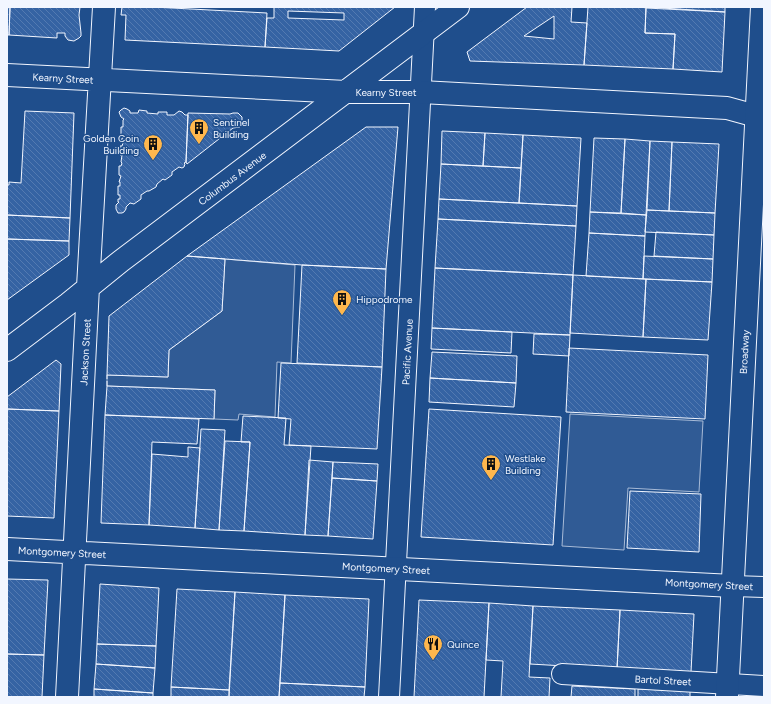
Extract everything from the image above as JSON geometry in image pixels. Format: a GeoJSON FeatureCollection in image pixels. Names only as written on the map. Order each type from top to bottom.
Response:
{"type":"FeatureCollection","features":[{"type":"Feature","properties":{"kind":"street","name":"Jackson Street"},"geometry":{"type":"LineString","coordinates":[[68,697],[88,287],[104,7]]}},
{"type":"Feature","properties":{"kind":"street","name":"Pacific Avenue"},"geometry":{"type":"LineString","coordinates":[[389,697],[425,7]]}},
{"type":"Feature","properties":{"kind":"street","name":"Columbus Avenue"},"geometry":{"type":"LineString","coordinates":[[7,350],[140,247],[458,7]]}},
{"type":"Feature","properties":{"kind":"street","name":"Broadway"},"geometry":{"type":"LineString","coordinates":[[728,691],[760,117],[759,74],[762,7]]}},
{"type":"Feature","properties":{"kind":"street","name":"Kearny Street"},"geometry":{"type":"LineString","coordinates":[[7,75],[346,92],[421,92],[727,108],[760,117]]}},
{"type":"Feature","properties":{"kind":"street","name":"Montgomery Street"},"geometry":{"type":"LineString","coordinates":[[7,549],[764,587]]}},
{"type":"Feature","properties":{"kind":"street","name":"Bartol Street"},"geometry":{"type":"LineString","coordinates":[[562,674],[728,691],[764,686]]}},
{"type":"Feature","properties":{"kind":"shaded area"},"geometry":{"type":"Polygon","coordinates":[[[225,259],[295,265],[291,363],[277,362],[275,417],[239,414],[238,420],[214,419],[215,390],[107,386],[107,375],[168,377],[169,350],[222,311],[225,259]]]}},
{"type":"Feature","properties":{"kind":"shaded area"},"geometry":{"type":"Polygon","coordinates":[[[570,414],[703,421],[699,492],[628,488],[624,550],[562,546],[570,414]]]}},
{"type":"Feature","properties":{"kind":"building"},"geometry":{"type":"Polygon","coordinates":[[[7,7],[10,7],[9,35],[7,35],[7,7]]]}},
{"type":"Feature","properties":{"kind":"building"},"geometry":{"type":"Polygon","coordinates":[[[10,7],[80,7],[79,15],[81,36],[74,41],[68,40],[65,33],[57,33],[57,38],[9,35],[10,7]]]}},
{"type":"Feature","properties":{"kind":"building"},"geometry":{"type":"Polygon","coordinates":[[[122,7],[153,7],[267,13],[265,47],[125,40],[126,15],[121,15],[122,7]]]}},
{"type":"Feature","properties":{"kind":"building"},"geometry":{"type":"Polygon","coordinates":[[[274,7],[395,7],[339,51],[265,47],[267,18],[274,18],[274,7]],[[288,11],[288,18],[344,20],[344,13],[288,11]]]}},
{"type":"Feature","properties":{"kind":"building"},"geometry":{"type":"Polygon","coordinates":[[[527,7],[572,7],[571,22],[587,23],[584,65],[470,61],[467,52],[527,7]],[[554,16],[524,36],[554,39],[554,16]]]}},
{"type":"Feature","properties":{"kind":"building"},"geometry":{"type":"Polygon","coordinates":[[[588,7],[646,7],[645,33],[675,34],[673,69],[584,65],[588,7]]]}},
{"type":"Feature","properties":{"kind":"building"},"geometry":{"type":"Polygon","coordinates":[[[646,7],[725,7],[725,12],[646,7]]]}},
{"type":"Feature","properties":{"kind":"building"},"geometry":{"type":"Polygon","coordinates":[[[646,8],[725,12],[722,72],[673,69],[675,34],[645,33],[646,8]]]}},
{"type":"Feature","properties":{"kind":"building","name":"Golden Coin Building"},"geometry":{"type":"Polygon","coordinates":[[[124,108],[130,111],[130,113],[138,113],[139,110],[147,111],[147,113],[158,114],[158,112],[167,112],[167,115],[174,115],[179,111],[185,115],[188,115],[186,162],[184,163],[184,167],[179,167],[172,172],[172,175],[165,180],[163,179],[157,184],[156,187],[141,195],[141,199],[134,204],[130,203],[124,212],[118,213],[116,205],[119,202],[118,199],[120,199],[120,195],[118,195],[118,186],[120,186],[119,182],[121,176],[119,175],[119,166],[121,166],[122,163],[122,155],[120,155],[120,146],[122,146],[123,143],[121,142],[123,136],[121,135],[121,127],[123,127],[124,119],[121,117],[119,112],[124,108]]]}},
{"type":"Feature","properties":{"kind":"building"},"geometry":{"type":"Polygon","coordinates":[[[25,111],[74,113],[70,218],[7,215],[7,185],[9,185],[9,182],[21,183],[25,111]]]}},
{"type":"Feature","properties":{"kind":"building","name":"Sentinel Building"},"geometry":{"type":"Polygon","coordinates":[[[188,113],[238,113],[242,117],[242,123],[240,127],[233,128],[187,164],[188,113]]]}},
{"type":"Feature","properties":{"kind":"building"},"geometry":{"type":"Polygon","coordinates":[[[366,127],[398,127],[386,269],[302,265],[187,256],[366,127]]]}},
{"type":"Feature","properties":{"kind":"building"},"geometry":{"type":"Polygon","coordinates":[[[442,131],[485,133],[483,166],[441,164],[442,131]]]}},
{"type":"Feature","properties":{"kind":"building"},"geometry":{"type":"Polygon","coordinates":[[[485,133],[523,135],[521,168],[483,166],[485,133]]]}},
{"type":"Feature","properties":{"kind":"building"},"geometry":{"type":"Polygon","coordinates":[[[523,135],[581,138],[577,206],[519,203],[523,135]]]}},
{"type":"Feature","properties":{"kind":"building"},"geometry":{"type":"Polygon","coordinates":[[[594,138],[625,139],[621,213],[590,212],[594,138]]]}},
{"type":"Feature","properties":{"kind":"building"},"geometry":{"type":"Polygon","coordinates":[[[625,139],[650,141],[646,215],[621,213],[625,139]]]}},
{"type":"Feature","properties":{"kind":"building"},"geometry":{"type":"Polygon","coordinates":[[[650,141],[672,142],[669,211],[647,210],[650,141]]]}},
{"type":"Feature","properties":{"kind":"building"},"geometry":{"type":"Polygon","coordinates":[[[672,142],[719,144],[715,213],[669,211],[672,142]]]}},
{"type":"Feature","properties":{"kind":"building"},"geometry":{"type":"Polygon","coordinates":[[[441,164],[521,168],[519,203],[439,199],[441,164]]]}},
{"type":"Feature","properties":{"kind":"building"},"geometry":{"type":"Polygon","coordinates":[[[439,199],[577,206],[576,226],[438,219],[439,199]]]}},
{"type":"Feature","properties":{"kind":"building"},"geometry":{"type":"Polygon","coordinates":[[[647,210],[715,213],[714,235],[645,232],[647,210]]]}},
{"type":"Feature","properties":{"kind":"building"},"geometry":{"type":"Polygon","coordinates":[[[590,212],[646,215],[645,236],[589,233],[590,212]]]}},
{"type":"Feature","properties":{"kind":"building"},"geometry":{"type":"Polygon","coordinates":[[[7,215],[70,218],[69,241],[7,239],[7,215]]]}},
{"type":"Feature","properties":{"kind":"building"},"geometry":{"type":"Polygon","coordinates":[[[438,219],[576,226],[573,275],[435,268],[438,219]]]}},
{"type":"Feature","properties":{"kind":"building"},"geometry":{"type":"Polygon","coordinates":[[[656,232],[714,235],[713,259],[654,256],[656,232]]]}},
{"type":"Feature","properties":{"kind":"building"},"geometry":{"type":"Polygon","coordinates":[[[589,233],[645,236],[643,279],[586,276],[589,233]]]}},
{"type":"Feature","properties":{"kind":"building"},"geometry":{"type":"Polygon","coordinates":[[[7,239],[69,241],[69,255],[7,300],[7,239]]]}},
{"type":"Feature","properties":{"kind":"building"},"geometry":{"type":"Polygon","coordinates":[[[187,256],[225,259],[222,311],[169,350],[168,377],[107,375],[109,316],[187,256]]]}},
{"type":"Feature","properties":{"kind":"building"},"geometry":{"type":"Polygon","coordinates":[[[644,256],[713,259],[712,282],[643,279],[644,256]]]}},
{"type":"Feature","properties":{"kind":"building","name":"Hippodrome"},"geometry":{"type":"Polygon","coordinates":[[[302,265],[386,269],[382,367],[297,363],[302,265]]]}},
{"type":"Feature","properties":{"kind":"building"},"geometry":{"type":"Polygon","coordinates":[[[435,268],[573,275],[570,335],[432,328],[435,268]]]}},
{"type":"Feature","properties":{"kind":"building"},"geometry":{"type":"Polygon","coordinates":[[[573,275],[646,279],[643,337],[570,333],[573,275]]]}},
{"type":"Feature","properties":{"kind":"building"},"geometry":{"type":"Polygon","coordinates":[[[646,279],[712,282],[708,340],[643,337],[646,279]]]}},
{"type":"Feature","properties":{"kind":"building"},"geometry":{"type":"Polygon","coordinates":[[[432,328],[512,332],[511,353],[431,349],[432,328]]]}},
{"type":"Feature","properties":{"kind":"building"},"geometry":{"type":"Polygon","coordinates":[[[534,334],[570,335],[569,356],[533,354],[534,334]]]}},
{"type":"Feature","properties":{"kind":"building"},"geometry":{"type":"Polygon","coordinates":[[[569,348],[708,355],[705,419],[566,412],[569,348]]]}},
{"type":"Feature","properties":{"kind":"building"},"geometry":{"type":"Polygon","coordinates":[[[432,352],[517,356],[516,383],[430,378],[432,352]]]}},
{"type":"Feature","properties":{"kind":"building"},"geometry":{"type":"Polygon","coordinates":[[[56,360],[61,364],[59,411],[7,409],[7,397],[56,360]]]}},
{"type":"Feature","properties":{"kind":"building"},"geometry":{"type":"Polygon","coordinates":[[[281,363],[382,367],[377,449],[289,445],[291,419],[278,418],[281,363]]]}},
{"type":"Feature","properties":{"kind":"building"},"geometry":{"type":"Polygon","coordinates":[[[430,378],[516,383],[514,407],[429,402],[430,378]]]}},
{"type":"Feature","properties":{"kind":"building"},"geometry":{"type":"Polygon","coordinates":[[[107,386],[215,390],[214,419],[105,415],[107,386]]]}},
{"type":"Feature","properties":{"kind":"building"},"geometry":{"type":"Polygon","coordinates":[[[7,409],[59,411],[54,518],[7,516],[7,409]]]}},
{"type":"Feature","properties":{"kind":"building","name":"Westlake Building"},"geometry":{"type":"Polygon","coordinates":[[[429,409],[561,417],[553,545],[421,537],[429,409]]]}},
{"type":"Feature","properties":{"kind":"building"},"geometry":{"type":"Polygon","coordinates":[[[105,415],[199,419],[197,444],[152,442],[149,525],[101,523],[105,415]]]}},
{"type":"Feature","properties":{"kind":"building"},"geometry":{"type":"Polygon","coordinates":[[[243,416],[286,418],[284,445],[311,446],[305,535],[244,531],[250,442],[241,442],[243,416]]]}},
{"type":"Feature","properties":{"kind":"building"},"geometry":{"type":"Polygon","coordinates":[[[201,429],[225,430],[219,530],[195,528],[201,429]]]}},
{"type":"Feature","properties":{"kind":"building"},"geometry":{"type":"Polygon","coordinates":[[[225,441],[250,442],[244,531],[219,530],[225,441]]]}},
{"type":"Feature","properties":{"kind":"building"},"geometry":{"type":"Polygon","coordinates":[[[188,447],[200,448],[195,528],[149,525],[152,454],[188,457],[188,447]]]}},
{"type":"Feature","properties":{"kind":"building"},"geometry":{"type":"Polygon","coordinates":[[[309,460],[333,462],[328,536],[305,535],[309,460]]]}},
{"type":"Feature","properties":{"kind":"building"},"geometry":{"type":"Polygon","coordinates":[[[333,462],[378,464],[377,481],[332,478],[333,462]]]}},
{"type":"Feature","properties":{"kind":"building"},"geometry":{"type":"Polygon","coordinates":[[[332,478],[377,481],[373,539],[328,536],[332,478]]]}},
{"type":"Feature","properties":{"kind":"building"},"geometry":{"type":"Polygon","coordinates":[[[630,491],[701,494],[699,552],[627,548],[630,491]]]}},
{"type":"Feature","properties":{"kind":"building"},"geometry":{"type":"Polygon","coordinates":[[[7,579],[48,580],[44,655],[7,654],[7,579]]]}},
{"type":"Feature","properties":{"kind":"building"},"geometry":{"type":"Polygon","coordinates":[[[100,584],[159,588],[156,646],[97,644],[100,584]]]}},
{"type":"Feature","properties":{"kind":"building"},"geometry":{"type":"Polygon","coordinates":[[[177,589],[235,592],[229,690],[171,687],[177,589]]]}},
{"type":"Feature","properties":{"kind":"building"},"geometry":{"type":"Polygon","coordinates":[[[235,592],[285,595],[279,697],[229,697],[235,592]]]}},
{"type":"Feature","properties":{"kind":"building"},"geometry":{"type":"Polygon","coordinates":[[[285,595],[369,599],[365,687],[280,683],[285,595]]]}},
{"type":"Feature","properties":{"kind":"building"},"geometry":{"type":"Polygon","coordinates":[[[419,600],[489,603],[484,697],[414,697],[419,600]]]}},
{"type":"Feature","properties":{"kind":"building"},"geometry":{"type":"Polygon","coordinates":[[[489,603],[533,606],[529,677],[550,678],[549,697],[501,697],[503,661],[486,660],[489,603]]]}},
{"type":"Feature","properties":{"kind":"building"},"geometry":{"type":"Polygon","coordinates":[[[533,606],[620,610],[617,669],[530,664],[533,606]]]}},
{"type":"Feature","properties":{"kind":"building"},"geometry":{"type":"Polygon","coordinates":[[[620,610],[694,614],[691,672],[617,669],[620,610]]]}},
{"type":"Feature","properties":{"kind":"building"},"geometry":{"type":"Polygon","coordinates":[[[97,644],[156,646],[155,668],[96,664],[97,644]]]}},
{"type":"Feature","properties":{"kind":"building"},"geometry":{"type":"Polygon","coordinates":[[[7,654],[44,655],[42,697],[7,697],[7,654]]]}},
{"type":"Feature","properties":{"kind":"building"},"geometry":{"type":"Polygon","coordinates":[[[96,664],[155,668],[153,693],[94,689],[96,664]]]}},
{"type":"Feature","properties":{"kind":"building"},"geometry":{"type":"Polygon","coordinates":[[[280,683],[365,687],[364,697],[279,697],[280,683]]]}},
{"type":"Feature","properties":{"kind":"building"},"geometry":{"type":"Polygon","coordinates":[[[572,686],[635,689],[635,697],[571,697],[572,686]]]}},
{"type":"Feature","properties":{"kind":"building"},"geometry":{"type":"Polygon","coordinates":[[[171,687],[229,690],[229,697],[171,697],[171,687]]]}},
{"type":"Feature","properties":{"kind":"building"},"geometry":{"type":"Polygon","coordinates":[[[94,689],[153,693],[153,697],[94,697],[94,689]]]}},
{"type":"Feature","properties":{"kind":"building"},"geometry":{"type":"Polygon","coordinates":[[[638,689],[690,691],[690,697],[638,697],[638,689]]]}},
{"type":"Feature","properties":{"kind":"fence"},"geometry":{"type":"LineString","coordinates":[[107,375],[107,386]]}},
{"type":"Feature","properties":{"kind":"place","name":"Sentinel Building"},"geometry":{"type":"Point","coordinates":[199,145]}},
{"type":"Feature","properties":{"kind":"place","name":"Golden Coin Building"},"geometry":{"type":"Point","coordinates":[153,161]}},
{"type":"Feature","properties":{"kind":"place","name":"Hippodrome"},"geometry":{"type":"Point","coordinates":[342,316]}},
{"type":"Feature","properties":{"kind":"place","name":"Westlake Building"},"geometry":{"type":"Point","coordinates":[491,481]}},
{"type":"Feature","properties":{"kind":"place","name":"Quince"},"geometry":{"type":"Point","coordinates":[433,661]}}]}
